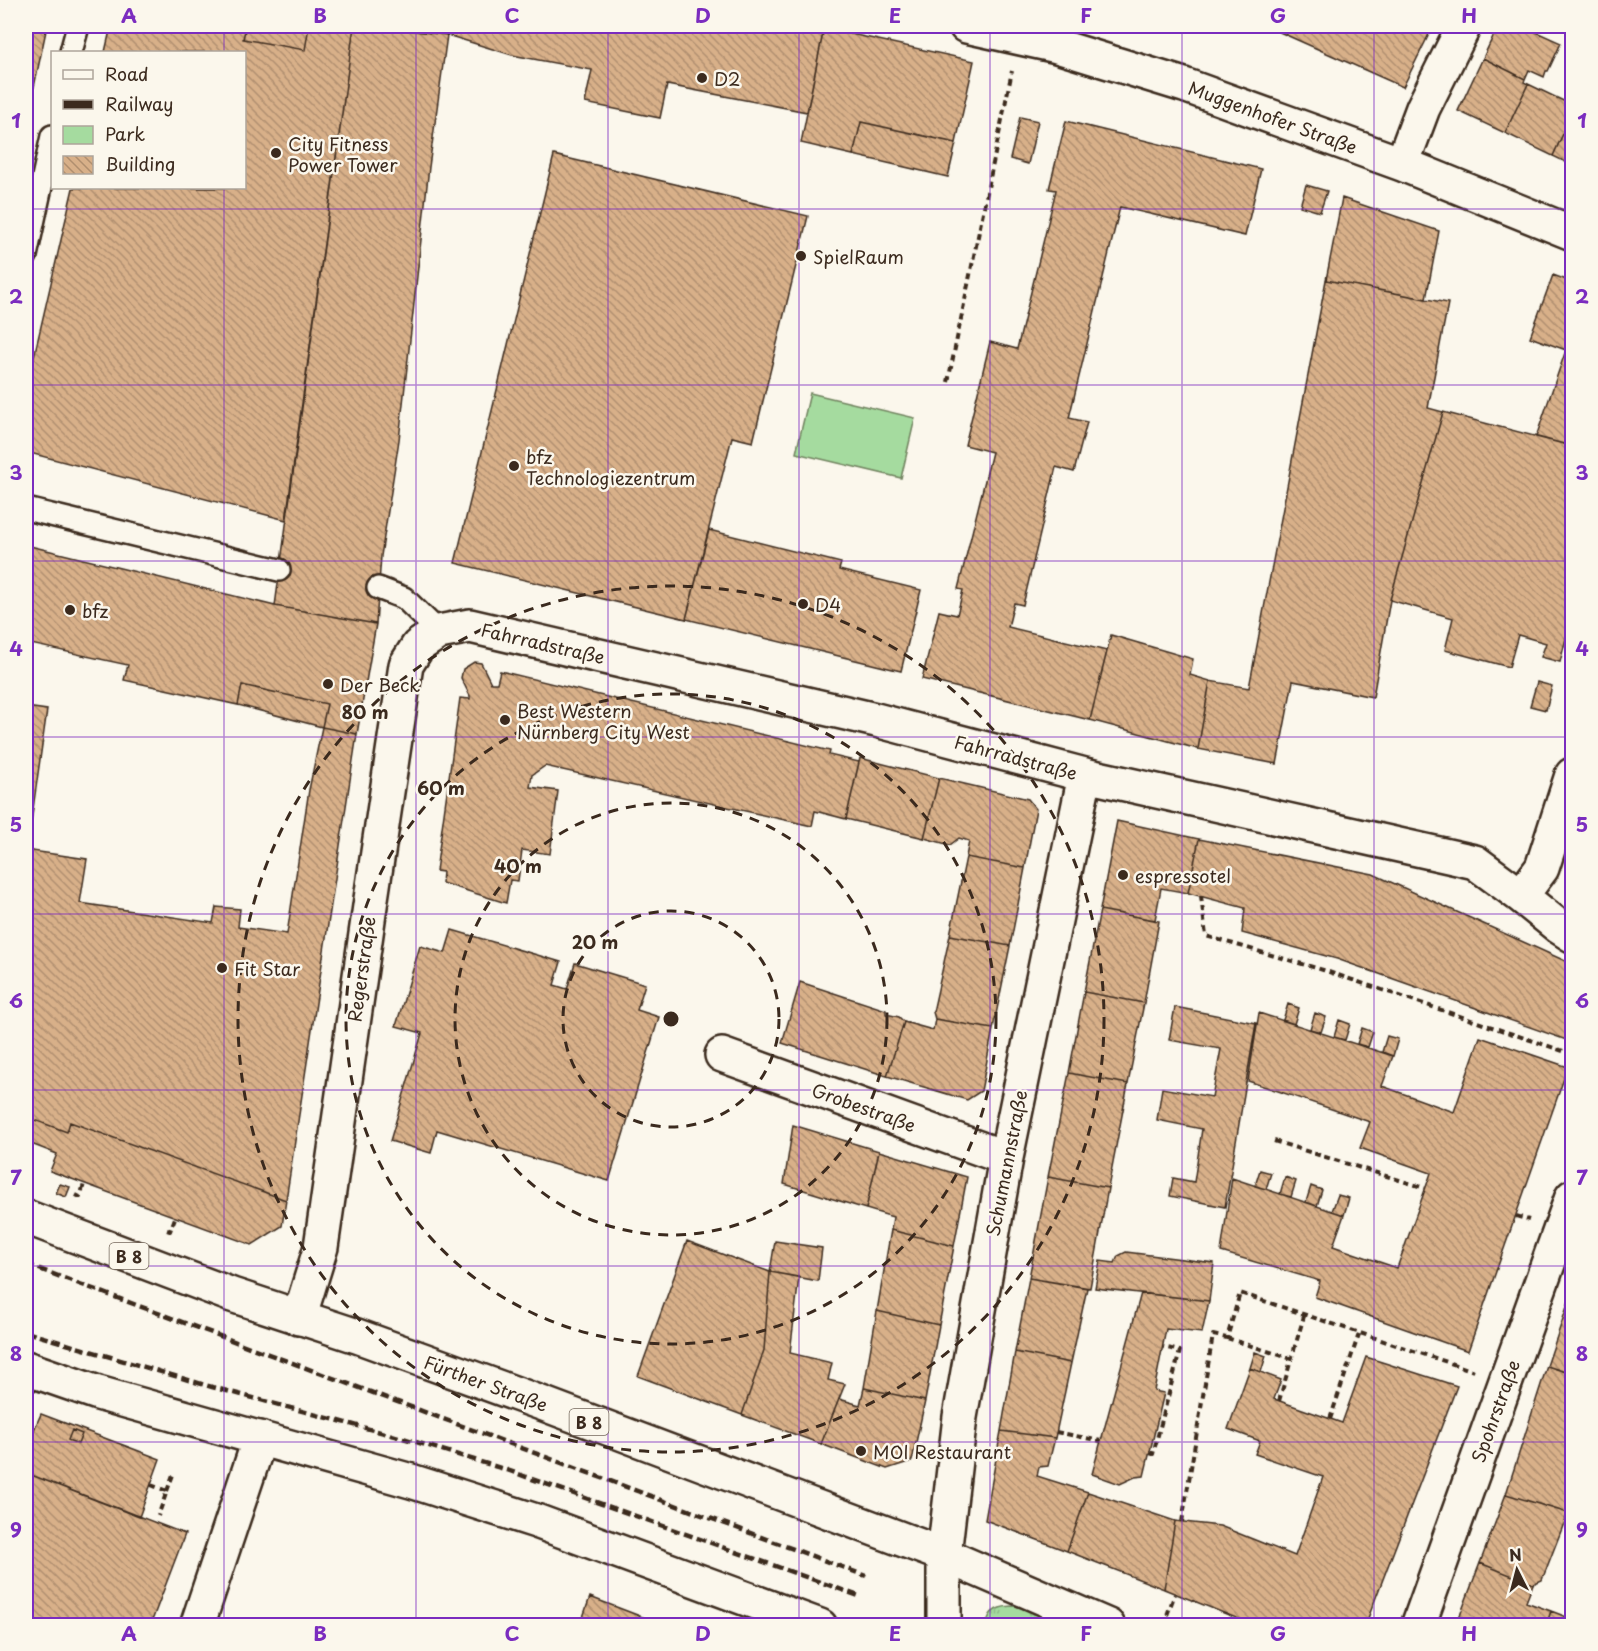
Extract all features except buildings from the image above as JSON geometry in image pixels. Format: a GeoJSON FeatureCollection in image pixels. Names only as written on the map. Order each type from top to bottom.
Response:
{"type":"FeatureCollection","features":[{"type":"Feature","properties":{"kind":"street","name":"Muggenhofer Straße"},"geometry":{"type":"LineString","coordinates":[[966,26],[1057,46],[1185,86],[1402,164],[1572,233]]}},
{"type":"Feature","properties":{"kind":"street"},"geometry":{"type":"LineString","coordinates":[[1402,164],[1423,108],[1464,26]]}},
{"type":"Feature","properties":{"kind":"street","name":"Fahrradstraße"},"geometry":{"type":"LineString","coordinates":[[439,632],[470,626],[876,720],[1085,775],[1475,862],[1572,935]]}},
{"type":"Feature","properties":{"kind":"street","name":"Regerstraße"},"geometry":{"type":"LineString","coordinates":[[298,1318],[321,1247],[406,664],[418,646],[439,632]]}},
{"type":"Feature","properties":{"kind":"street","name":"Schumannstraße"},"geometry":{"type":"LineString","coordinates":[[944,1555],[960,1417],[1006,1158],[1085,775]]}},
{"type":"Feature","properties":{"kind":"street"},"geometry":{"type":"LineString","coordinates":[[1521,896],[1542,868],[1572,780]]}},
{"type":"Feature","properties":{"kind":"street","name":"Grobestraße"},"geometry":{"type":"LineString","coordinates":[[722,1055],[1006,1158]]}},
{"type":"Feature","properties":{"kind":"street","name":"Spohrstraße"},"geometry":{"type":"LineString","coordinates":[[1419,1626],[1572,1197]]}},
{"type":"Feature","properties":{"kind":"street","name":"Fürther Straße"},"geometry":{"type":"LineString","coordinates":[[26,1217],[232,1295],[357,1336],[543,1404],[944,1555],[1108,1626]]}},
{"type":"Feature","properties":{"kind":"street"},"geometry":{"type":"LineString","coordinates":[[26,1368],[98,1393],[411,1481],[536,1521],[820,1626]]}},
{"type":"Feature","properties":{"kind":"street"},"geometry":{"type":"LineString","coordinates":[[197,1626],[260,1438]]}},
{"type":"Feature","properties":{"kind":"street"},"geometry":{"type":"LineString","coordinates":[[944,1555],[944,1626]]}},
{"type":"Feature","properties":{"kind":"lane"},"geometry":{"type":"LineString","coordinates":[[71,51],[78,26]]}},
{"type":"Feature","properties":{"kind":"lane"},"geometry":{"type":"LineString","coordinates":[[26,256],[51,141]]}},
{"type":"Feature","properties":{"kind":"lane"},"geometry":{"type":"LineString","coordinates":[[26,509],[279,570]]}},
{"type":"Feature","properties":{"kind":"lane"},"geometry":{"type":"LineString","coordinates":[[378,588],[404,598],[439,632]]}},
{"type":"Feature","properties":{"kind":"path"},"geometry":{"type":"LineString","coordinates":[[948,382],[1020,37]]}},
{"type":"Feature","properties":{"kind":"path"},"geometry":{"type":"LineString","coordinates":[[1201,896],[1206,936],[1323,970],[1572,1054]]}},
{"type":"Feature","properties":{"kind":"path"},"geometry":{"type":"LineString","coordinates":[[1274,1141],[1425,1188]]}},
{"type":"Feature","properties":{"kind":"path"},"geometry":{"type":"LineString","coordinates":[[80,1197],[84,1184]]}},
{"type":"Feature","properties":{"kind":"path"},"geometry":{"type":"LineString","coordinates":[[162,1228],[170,1231],[175,1218]]}},
{"type":"Feature","properties":{"kind":"path"},"geometry":{"type":"LineString","coordinates":[[1227,1338],[1240,1293],[1506,1381]]}},
{"type":"Feature","properties":{"kind":"path"},"geometry":{"type":"LineString","coordinates":[[1279,1401],[1304,1316]]}},
{"type":"Feature","properties":{"kind":"path"},"geometry":{"type":"LineString","coordinates":[[1330,1419],[1359,1334]]}},
{"type":"Feature","properties":{"kind":"path"},"geometry":{"type":"LineString","coordinates":[[1182,1522],[1213,1335],[1292,1359]]}},
{"type":"Feature","properties":{"kind":"path"},"geometry":{"type":"LineString","coordinates":[[1150,1453],[1153,1454],[1180,1351],[1163,1347]]}},
{"type":"Feature","properties":{"kind":"path"},"geometry":{"type":"LineString","coordinates":[[1056,1432],[1101,1441]]}},
{"type":"Feature","properties":{"kind":"path"},"geometry":{"type":"LineString","coordinates":[[158,1516],[174,1472]]}},
{"type":"Feature","properties":{"kind":"path"},"geometry":{"type":"LineString","coordinates":[[151,1485],[167,1491]]}},
{"type":"Feature","properties":{"kind":"path"},"geometry":{"type":"LineString","coordinates":[[1167,1616],[1175,1594]]}},
{"type":"Feature","properties":{"kind":"green space"},"geometry":{"type":"Polygon","coordinates":[[[810,393],[915,418],[901,478],[796,453],[810,393]]]}},
{"type":"Feature","properties":{"kind":"green space"},"geometry":{"type":"Polygon","coordinates":[[[1015,1606],[1063,1625],[987,1625],[993,1612],[1015,1606]]]}},
{"type":"Feature","properties":{"kind":"railway"},"geometry":{"type":"LineString","coordinates":[[26,1264],[866,1576]]}},
{"type":"Feature","properties":{"kind":"railway"},"geometry":{"type":"LineString","coordinates":[[26,1332],[212,1387],[403,1438],[507,1470],[859,1596]]}},
{"type":"Feature","properties":{"kind":"place","name":"D2"},"geometry":{"type":"Point","coordinates":[702,78]}},
{"type":"Feature","properties":{"kind":"place","name":"City Fitness Power Tower"},"geometry":{"type":"Point","coordinates":[276,153]}},
{"type":"Feature","properties":{"kind":"place","name":"SpielRaum"},"geometry":{"type":"Point","coordinates":[801,256]}},
{"type":"Feature","properties":{"kind":"place","name":"bfz Technologiezentrum"},"geometry":{"type":"Point","coordinates":[514,466]}},
{"type":"Feature","properties":{"kind":"place","name":"D4"},"geometry":{"type":"Point","coordinates":[803,604]}},
{"type":"Feature","properties":{"kind":"place","name":"bfz"},"geometry":{"type":"Point","coordinates":[70,610]}},
{"type":"Feature","properties":{"kind":"place","name":"Der Beck"},"geometry":{"type":"Point","coordinates":[328,684]}},
{"type":"Feature","properties":{"kind":"place","name":"Best Western Nürnberg City West"},"geometry":{"type":"Point","coordinates":[505,720]}},
{"type":"Feature","properties":{"kind":"place","name":"espressotel"},"geometry":{"type":"Point","coordinates":[1123,875]}},
{"type":"Feature","properties":{"kind":"place","name":"Fit Star"},"geometry":{"type":"Point","coordinates":[222,968]}},
{"type":"Feature","properties":{"kind":"place","name":"MOI Restaurant"},"geometry":{"type":"Point","coordinates":[861,1451]}}]}
